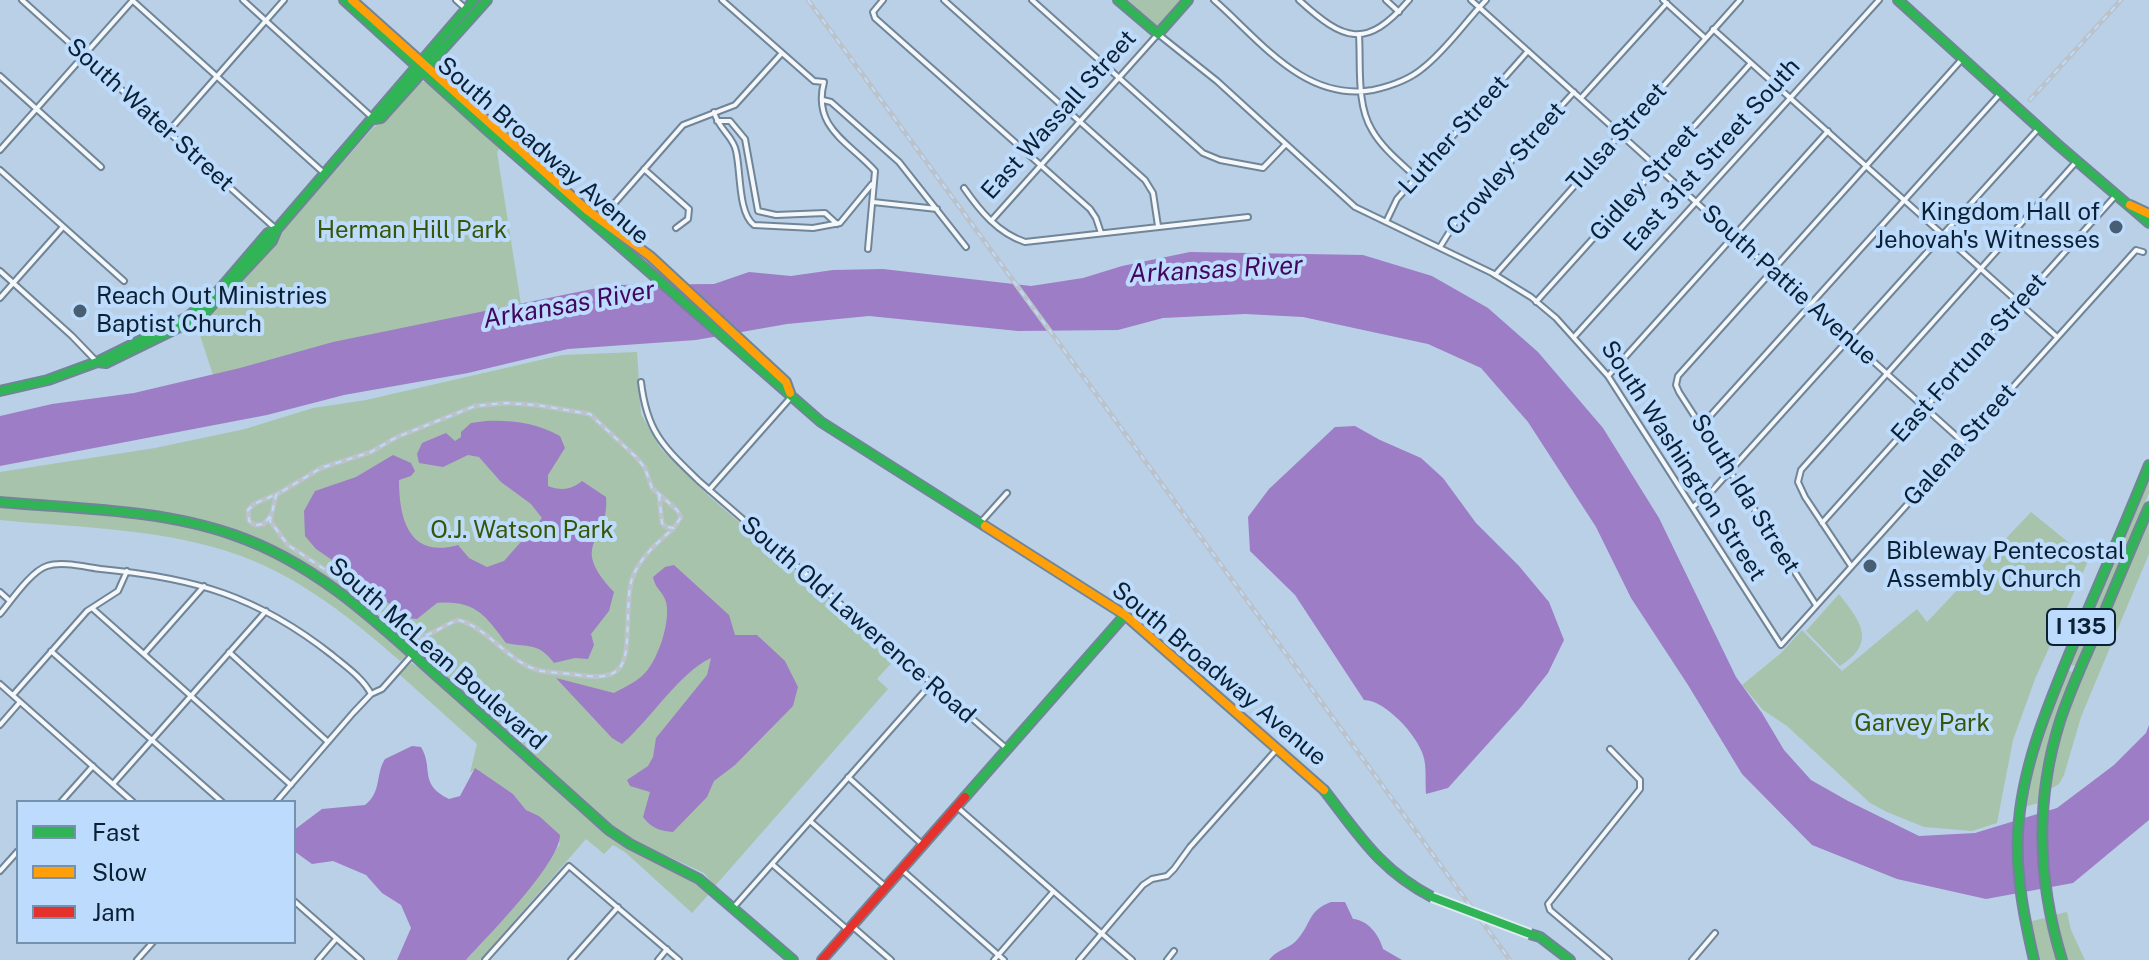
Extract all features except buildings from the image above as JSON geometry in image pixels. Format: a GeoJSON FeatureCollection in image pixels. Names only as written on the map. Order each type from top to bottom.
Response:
{"type":"FeatureCollection","features":[{"type":"Feature","properties":{"kind":"main road","name":"South Broadway Avenue"},"geometry":{"type":"LineString","coordinates":[[344,0],[418,62]]}},
{"type":"Feature","properties":{"kind":"main road","name":"South Broadway Avenue"},"geometry":{"type":"LineString","coordinates":[[352,0],[425,70],[780,389],[792,394]]}},
{"type":"Feature","properties":{"kind":"main road"},"geometry":{"type":"LineString","coordinates":[[0,391],[48,380],[97,362],[106,363],[202,316],[272,241],[277,229],[474,0]]}},
{"type":"Feature","properties":{"kind":"main road"},"geometry":{"type":"LineString","coordinates":[[374,119],[381,118],[487,0]]}},
{"type":"Feature","properties":{"kind":"main road","name":"South Washington Street"},"geometry":{"type":"LineString","coordinates":[[1118,0],[1158,34]]}},
{"type":"Feature","properties":{"kind":"main road","name":"East Wassall Street"},"geometry":{"type":"LineString","coordinates":[[1158,34],[1188,0]]}},
{"type":"Feature","properties":{"kind":"main road"},"geometry":{"type":"LineString","coordinates":[[1898,0],[2149,223]]}},
{"type":"Feature","properties":{"kind":"main road"},"geometry":{"type":"LineString","coordinates":[[2130,205],[2149,214]]}},
{"type":"Feature","properties":{"kind":"main road","name":"South Broadway Avenue"},"geometry":{"type":"LineString","coordinates":[[597,222],[650,256],[786,382],[792,394],[821,422],[1125,615],[1332,798],[1377,859],[1407,884],[1432,897],[1530,934],[1556,948],[1570,960]]}},
{"type":"Feature","properties":{"kind":"main road","name":"I 135"},"geometry":{"type":"LineString","coordinates":[[2034,960],[2024,922],[2018,853],[2023,792],[2041,722],[2149,463]]}},
{"type":"Feature","properties":{"kind":"main road","name":"South McLean Boulevard"},"geometry":{"type":"LineString","coordinates":[[0,502],[203,526],[262,546],[321,577],[413,654],[609,830],[699,879],[793,960]]}},
{"type":"Feature","properties":{"kind":"main road","name":"I 135"},"geometry":{"type":"LineString","coordinates":[[2062,960],[2050,916],[2042,846],[2045,791],[2063,714],[2149,507]]}},
{"type":"Feature","properties":{"kind":"main road"},"geometry":{"type":"LineString","coordinates":[[822,960],[1125,615]]}},
{"type":"Feature","properties":{"kind":"street","name":"South Water Street"},"geometry":{"type":"LineString","coordinates":[[22,0],[277,229]]}},
{"type":"Feature","properties":{"kind":"street"},"geometry":{"type":"LineString","coordinates":[[0,150],[132,0],[325,174]]}},
{"type":"Feature","properties":{"kind":"street"},"geometry":{"type":"LineString","coordinates":[[243,0],[374,119]]}},
{"type":"Feature","properties":{"kind":"street"},"geometry":{"type":"LineString","coordinates":[[168,132],[284,0]]}},
{"type":"Feature","properties":{"kind":"street"},"geometry":{"type":"LineString","coordinates":[[456,0],[466,9]]}},
{"type":"Feature","properties":{"kind":"street"},"geometry":{"type":"LineString","coordinates":[[722,0],[814,81],[824,82],[823,100],[828,126],[875,171],[868,249]]}},
{"type":"Feature","properties":{"kind":"street"},"geometry":{"type":"LineString","coordinates":[[883,0],[873,12],[875,18],[1090,209],[1101,233]]}},
{"type":"Feature","properties":{"kind":"street"},"geometry":{"type":"LineString","coordinates":[[944,0],[1145,180],[1153,193],[1158,226]]}},
{"type":"Feature","properties":{"kind":"street"},"geometry":{"type":"LineString","coordinates":[[1032,0],[1203,153],[1220,160],[1263,168],[1285,145]]}},
{"type":"Feature","properties":{"kind":"street"},"geometry":{"type":"LineString","coordinates":[[1214,0],[1294,72],[1312,83],[1332,89],[1362,91],[1391,85],[1417,74],[1486,0]]}},
{"type":"Feature","properties":{"kind":"street"},"geometry":{"type":"LineString","coordinates":[[1299,0],[1328,26],[1359,35],[1382,26],[1409,0]]}},
{"type":"Feature","properties":{"kind":"street"},"geometry":{"type":"LineString","coordinates":[[1386,0],[1399,12]]}},
{"type":"Feature","properties":{"kind":"street","name":"South Pattie Avenue"},"geometry":{"type":"LineString","coordinates":[[1471,0],[1963,442]]}},
{"type":"Feature","properties":{"kind":"street","name":"Tulsa Street"},"geometry":{"type":"LineString","coordinates":[[1495,275],[1740,0]]}},
{"type":"Feature","properties":{"kind":"street","name":"East 31st Street South"},"geometry":{"type":"LineString","coordinates":[[1574,337],[1879,0]]}},
{"type":"Feature","properties":{"kind":"street"},"geometry":{"type":"LineString","coordinates":[[1665,2],[1705,38]]}},
{"type":"Feature","properties":{"kind":"street","name":"Crowley Street"},"geometry":{"type":"LineString","coordinates":[[1581,98],[1665,2]]}},
{"type":"Feature","properties":{"kind":"street"},"geometry":{"type":"LineString","coordinates":[[1713,29],[2057,337]]}},
{"type":"Feature","properties":{"kind":"street","name":"East Wassall Street"},"geometry":{"type":"LineString","coordinates":[[991,221],[1158,34]]}},
{"type":"Feature","properties":{"kind":"street","name":"South Washington Street"},"geometry":{"type":"LineString","coordinates":[[1158,34],[1217,81],[1355,207],[1495,275],[1536,302],[1574,337],[1608,376],[1781,645]]}},
{"type":"Feature","properties":{"kind":"street"},"geometry":{"type":"LineString","coordinates":[[1359,35],[1364,108],[1372,130],[1416,177]]}},
{"type":"Feature","properties":{"kind":"street","name":"Luther Street"},"geometry":{"type":"LineString","coordinates":[[1386,222],[1397,199],[1528,51]]}},
{"type":"Feature","properties":{"kind":"street"},"geometry":{"type":"LineString","coordinates":[[597,222],[683,125],[739,101],[782,53]]}},
{"type":"Feature","properties":{"kind":"street"},"geometry":{"type":"LineString","coordinates":[[1772,270],[1963,58]]}},
{"type":"Feature","properties":{"kind":"street","name":"Gidley Street"},"geometry":{"type":"LineString","coordinates":[[1536,302],[1752,63]]}},
{"type":"Feature","properties":{"kind":"street"},"geometry":{"type":"LineString","coordinates":[[0,76],[101,167]]}},
{"type":"Feature","properties":{"kind":"street","name":"Crowley Street"},"geometry":{"type":"LineString","coordinates":[[1440,247],[1455,223],[1574,92]]}},
{"type":"Feature","properties":{"kind":"street"},"geometry":{"type":"LineString","coordinates":[[1702,425],[2001,93]]}},
{"type":"Feature","properties":{"kind":"street"},"geometry":{"type":"LineString","coordinates":[[823,100],[831,102],[899,162],[966,247]]}},
{"type":"Feature","properties":{"kind":"street"},"geometry":{"type":"LineString","coordinates":[[714,112],[736,150],[745,214],[751,223],[788,228],[837,224],[850,213],[874,180]]}},
{"type":"Feature","properties":{"kind":"street"},"geometry":{"type":"LineString","coordinates":[[717,121],[730,121],[744,137],[758,211],[776,215],[825,213],[833,217],[837,224]]}},
{"type":"Feature","properties":{"kind":"street"},"geometry":{"type":"LineString","coordinates":[[1693,507],[1730,471],[2039,128]]}},
{"type":"Feature","properties":{"kind":"street"},"geometry":{"type":"LineString","coordinates":[[1608,376],[1828,131]]}},
{"type":"Feature","properties":{"kind":"street"},"geometry":{"type":"LineString","coordinates":[[1851,566],[1799,485],[1799,473],[2077,161]]}},
{"type":"Feature","properties":{"kind":"street"},"geometry":{"type":"LineString","coordinates":[[644,169],[690,211],[686,222],[676,228]]}},
{"type":"Feature","properties":{"kind":"street"},"geometry":{"type":"LineString","coordinates":[[0,170],[124,281]]}},
{"type":"Feature","properties":{"kind":"street"},"geometry":{"type":"LineString","coordinates":[[964,188],[1005,234],[1025,242],[1248,217]]}},
{"type":"Feature","properties":{"kind":"street","name":"East Fortuna Street"},"geometry":{"type":"LineString","coordinates":[[1822,523],[2117,194]]}},
{"type":"Feature","properties":{"kind":"street"},"geometry":{"type":"LineString","coordinates":[[873,202],[937,209]]}},
{"type":"Feature","properties":{"kind":"street"},"geometry":{"type":"LineString","coordinates":[[0,298],[63,227]]}},
{"type":"Feature","properties":{"kind":"street","name":"Galena Street"},"geometry":{"type":"LineString","coordinates":[[1781,645],[2136,250],[2143,252]]}},
{"type":"Feature","properties":{"kind":"street","name":"South Ida Street"},"geometry":{"type":"LineString","coordinates":[[1772,270],[1682,371],[1677,381],[1679,392],[1816,606]]}},
{"type":"Feature","properties":{"kind":"street"},"geometry":{"type":"LineString","coordinates":[[0,271],[97,362]]}},
{"type":"Feature","properties":{"kind":"street","name":"South Old Lawerence Road"},"geometry":{"type":"LineString","coordinates":[[641,382],[651,425],[662,445],[709,490],[1008,750]]}},
{"type":"Feature","properties":{"kind":"street"},"geometry":{"type":"LineString","coordinates":[[709,490],[792,394]]}},
{"type":"Feature","properties":{"kind":"street"},"geometry":{"type":"LineString","coordinates":[[981,522],[1007,493]]}},
{"type":"Feature","properties":{"kind":"street"},"geometry":{"type":"LineString","coordinates":[[0,614],[43,567],[54,564],[183,580],[266,611],[301,631],[363,683],[371,694]]}},
{"type":"Feature","properties":{"kind":"street"},"geometry":{"type":"LineString","coordinates":[[13,695],[92,608],[118,591],[124,584],[127,571]]}},
{"type":"Feature","properties":{"kind":"street"},"geometry":{"type":"LineString","coordinates":[[144,654],[204,586]]}},
{"type":"Feature","properties":{"kind":"street"},"geometry":{"type":"LineString","coordinates":[[0,592],[11,601]]}},
{"type":"Feature","properties":{"kind":"street"},"geometry":{"type":"LineString","coordinates":[[92,608],[291,785]]}},
{"type":"Feature","properties":{"kind":"street"},"geometry":{"type":"LineString","coordinates":[[113,784],[266,611]]}},
{"type":"Feature","properties":{"kind":"street"},"geometry":{"type":"LineString","coordinates":[[51,651],[220,800]]}},
{"type":"Feature","properties":{"kind":"street"},"geometry":{"type":"LineString","coordinates":[[229,652],[328,742]]}},
{"type":"Feature","properties":{"kind":"street"},"geometry":{"type":"LineString","coordinates":[[278,800],[371,694],[382,689],[413,654]]}},
{"type":"Feature","properties":{"kind":"street"},"geometry":{"type":"LineString","coordinates":[[0,684],[131,800]]}},
{"type":"Feature","properties":{"kind":"street"},"geometry":{"type":"LineString","coordinates":[[733,908],[931,684]]}},
{"type":"Feature","properties":{"kind":"street"},"geometry":{"type":"LineString","coordinates":[[0,725],[20,702]]}},
{"type":"Feature","properties":{"kind":"street"},"geometry":{"type":"LineString","coordinates":[[1079,960],[1143,885],[1152,879],[1167,876],[1277,749]]}},
{"type":"Feature","properties":{"kind":"street"},"geometry":{"type":"LineString","coordinates":[[1609,960],[1548,907],[1549,900],[1640,789],[1640,780],[1610,749]]}},
{"type":"Feature","properties":{"kind":"street"},"geometry":{"type":"LineString","coordinates":[[63,800],[93,766]]}},
{"type":"Feature","properties":{"kind":"street"},"geometry":{"type":"LineString","coordinates":[[848,777],[923,845]]}},
{"type":"Feature","properties":{"kind":"street"},"geometry":{"type":"LineString","coordinates":[[957,807],[1132,960]]}},
{"type":"Feature","properties":{"kind":"street"},"geometry":{"type":"LineString","coordinates":[[810,821],[886,887]]}},
{"type":"Feature","properties":{"kind":"street"},"geometry":{"type":"LineString","coordinates":[[0,871],[16,853]]}},
{"type":"Feature","properties":{"kind":"street"},"geometry":{"type":"LineString","coordinates":[[772,864],[891,960]]}},
{"type":"Feature","properties":{"kind":"street"},"geometry":{"type":"LineString","coordinates":[[485,960],[569,866],[679,960]]}},
{"type":"Feature","properties":{"kind":"street"},"geometry":{"type":"LineString","coordinates":[[902,870],[996,958],[1004,960]]}},
{"type":"Feature","properties":{"kind":"street"},"geometry":{"type":"LineString","coordinates":[[996,958],[1053,892]]}},
{"type":"Feature","properties":{"kind":"street"},"geometry":{"type":"LineString","coordinates":[[296,903],[361,960]]}},
{"type":"Feature","properties":{"kind":"street"},"geometry":{"type":"LineString","coordinates":[[571,960],[618,907]]}},
{"type":"Feature","properties":{"kind":"street"},"geometry":{"type":"LineString","coordinates":[[1692,960],[1715,933]]}},
{"type":"Feature","properties":{"kind":"street"},"geometry":{"type":"LineString","coordinates":[[318,960],[336,939]]}},
{"type":"Feature","properties":{"kind":"street"},"geometry":{"type":"LineString","coordinates":[[137,960],[151,944]]}},
{"type":"Feature","properties":{"kind":"street"},"geometry":{"type":"LineString","coordinates":[[658,960],[667,949]]}},
{"type":"Feature","properties":{"kind":"street"},"geometry":{"type":"LineString","coordinates":[[1167,960],[1174,951]]}},
{"type":"Feature","properties":{"kind":"green space"},"geometry":{"type":"Polygon","coordinates":[[[1123,0],[1183,0],[1157,27],[1123,0]]]}},
{"type":"Feature","properties":{"kind":"green space","name":"Herman Hill Park"},"geometry":{"type":"Polygon","coordinates":[[[419,82],[426,82],[501,147],[497,152],[521,304],[213,375],[196,323],[210,313],[372,129],[419,82]]]}},
{"type":"Feature","properties":{"kind":"green space","name":"O.J. Watson Park"},"geometry":{"type":"Polygon","coordinates":[[[637,352],[641,414],[661,449],[710,497],[896,658],[877,679],[888,689],[715,886],[704,873],[624,836],[413,649],[400,661],[336,609],[265,566],[213,547],[161,536],[0,520],[0,472],[155,448],[245,429],[313,408],[366,400],[562,355],[637,352]]]}},
{"type":"Feature","properties":{"kind":"green space"},"geometry":{"type":"Polygon","coordinates":[[[2149,474],[2149,493],[2077,664],[2073,666],[2070,663],[2149,474]]]}},
{"type":"Feature","properties":{"kind":"green space","name":"Garvey Park"},"geometry":{"type":"Polygon","coordinates":[[[2031,512],[2089,559],[2035,679],[2013,740],[1997,823],[1972,831],[1924,827],[1870,803],[1787,726],[1763,710],[1742,685],[1781,653],[1802,630],[1842,671],[1917,609],[1927,622],[2031,512]]]}},
{"type":"Feature","properties":{"kind":"green space"},"geometry":{"type":"Polygon","coordinates":[[[2149,517],[2149,554],[2081,717],[2064,775],[2059,784],[2049,790],[2060,735],[2073,699],[2149,517]]]}},
{"type":"Feature","properties":{"kind":"green space"},"geometry":{"type":"Polygon","coordinates":[[[1839,594],[1862,631],[1859,648],[1840,666],[1806,631],[1839,594]]]}},
{"type":"Feature","properties":{"kind":"green space"},"geometry":{"type":"Polygon","coordinates":[[[411,663],[422,669],[605,834],[709,894],[692,913],[625,852],[613,845],[604,854],[586,839],[480,960],[466,960],[508,914],[560,844],[539,816],[526,810],[513,794],[475,769],[470,773],[477,744],[399,674],[411,663]]]}},
{"type":"Feature","properties":{"kind":"green space"},"geometry":{"type":"Polygon","coordinates":[[[2067,669],[2073,673],[2048,743],[2039,803],[2024,807],[2035,752],[2067,669]]]}},
{"type":"Feature","properties":{"kind":"green space"},"geometry":{"type":"Polygon","coordinates":[[[2067,912],[2071,930],[2085,960],[2066,960],[2054,915],[2067,912]]]}},
{"type":"Feature","properties":{"kind":"green space"},"geometry":{"type":"Polygon","coordinates":[[[2045,918],[2058,960],[2037,960],[2028,922],[2045,918]]]}},
{"type":"Feature","properties":{"kind":"water","name":"Arkansas River"},"geometry":{"type":"Polygon","coordinates":[[[1190,252],[1363,255],[1432,276],[1488,308],[1538,352],[1603,428],[1659,518],[1736,677],[1784,750],[1811,780],[1919,836],[1975,833],[2057,808],[2114,765],[2146,733],[2149,725],[2149,820],[2073,883],[1986,899],[1897,879],[1812,845],[1742,774],[1631,598],[1596,527],[1528,422],[1481,368],[1428,344],[1303,317],[1245,314],[1163,318],[1118,330],[1018,331],[869,316],[787,324],[696,340],[568,349],[468,373],[344,395],[267,415],[0,466],[0,416],[52,404],[134,393],[333,342],[612,285],[714,284],[749,272],[791,276],[833,270],[883,269],[1031,286],[1083,278],[1122,266],[1190,252]]]}},
{"type":"Feature","properties":{"kind":"water"},"geometry":{"type":"Polygon","coordinates":[[[471,423],[524,423],[560,436],[565,448],[548,475],[548,486],[566,489],[582,481],[606,497],[606,512],[592,552],[593,563],[614,592],[609,611],[591,634],[594,645],[588,659],[575,658],[554,663],[538,649],[506,643],[485,617],[461,604],[437,603],[417,619],[407,618],[316,549],[305,536],[304,511],[315,491],[356,477],[393,455],[411,463],[415,471],[399,480],[401,509],[410,532],[418,541],[441,548],[458,545],[469,558],[487,567],[504,561],[542,518],[531,504],[501,482],[479,457],[468,455],[443,467],[419,463],[417,454],[422,443],[446,433],[455,441],[471,423]]]}},
{"type":"Feature","properties":{"kind":"water"},"geometry":{"type":"Polygon","coordinates":[[[1355,426],[1421,458],[1443,478],[1476,523],[1549,602],[1564,640],[1548,673],[1521,707],[1448,788],[1426,794],[1424,759],[1414,738],[1390,712],[1364,700],[1295,595],[1250,551],[1248,517],[1269,489],[1335,427],[1355,426]]]}},
{"type":"Feature","properties":{"kind":"water"},"geometry":{"type":"Polygon","coordinates":[[[674,565],[729,615],[735,635],[757,635],[785,661],[798,687],[793,706],[735,765],[714,781],[707,797],[673,832],[656,828],[646,821],[643,817],[650,792],[630,786],[627,780],[648,766],[656,738],[707,675],[711,658],[688,674],[622,744],[612,738],[556,678],[614,693],[642,676],[658,651],[667,617],[665,599],[653,577],[665,567],[674,565]]]}},
{"type":"Feature","properties":{"kind":"water"},"geometry":{"type":"Polygon","coordinates":[[[412,746],[421,747],[433,788],[449,799],[460,796],[475,768],[513,794],[526,810],[539,816],[560,835],[557,847],[536,881],[466,960],[397,960],[411,928],[401,905],[382,893],[366,875],[333,861],[312,864],[296,852],[296,828],[322,809],[365,805],[370,800],[385,759],[412,746]]]}},
{"type":"Feature","properties":{"kind":"water"},"geometry":{"type":"Polygon","coordinates":[[[1331,902],[1345,902],[1353,919],[1368,925],[1383,949],[1402,960],[1269,960],[1296,941],[1314,914],[1331,902]]]}},
{"type":"Feature","properties":{"kind":"railway"},"geometry":{"type":"LineString","coordinates":[[808,0],[1510,960]]}},
{"type":"Feature","properties":{"kind":"railway"},"geometry":{"type":"LineString","coordinates":[[2030,100],[2121,0]]}},
{"type":"Feature","properties":{"kind":"railway"},"geometry":{"type":"LineString","coordinates":[[659,495],[662,523],[674,528],[681,517],[677,510],[652,488],[645,468],[637,458],[590,414],[505,403],[475,406],[397,437],[371,452],[321,468],[276,495],[270,521],[288,545],[354,589],[402,634],[424,636],[458,620],[479,630],[529,667],[595,677],[607,675],[622,665],[627,644],[629,593],[635,571],[644,557],[674,528]]}},
{"type":"Feature","properties":{"kind":"railway"},"geometry":{"type":"LineString","coordinates":[[270,516],[264,524],[255,525],[249,521],[248,510],[279,493]]}},
{"type":"Feature","properties":{"kind":"traffic: fast"},"geometry":{"type":"LineString","coordinates":[[344,0],[486,129],[821,422],[985,526]]}},
{"type":"Feature","properties":{"kind":"traffic: fast"},"geometry":{"type":"LineString","coordinates":[[97,362],[106,363],[202,316],[272,241],[277,229],[474,0]]}},
{"type":"Feature","properties":{"kind":"traffic: fast"},"geometry":{"type":"LineString","coordinates":[[374,119],[381,118],[487,0]]}},
{"type":"Feature","properties":{"kind":"traffic: fast"},"geometry":{"type":"LineString","coordinates":[[1118,0],[1158,34],[1188,0]]}},
{"type":"Feature","properties":{"kind":"traffic: fast"},"geometry":{"type":"LineString","coordinates":[[1898,0],[2149,223]]}},
{"type":"Feature","properties":{"kind":"traffic: fast"},"geometry":{"type":"LineString","coordinates":[[0,391],[48,380],[97,362],[186,318],[214,296],[268,233],[277,229]]}},
{"type":"Feature","properties":{"kind":"traffic: fast"},"geometry":{"type":"LineString","coordinates":[[2034,960],[2018,865],[2020,808],[2025,783],[2038,734],[2056,686],[2149,465]]}},
{"type":"Feature","properties":{"kind":"traffic: fast"},"geometry":{"type":"LineString","coordinates":[[0,502],[118,511],[177,520],[234,535],[291,561],[367,614],[609,830],[699,879],[793,960]]}},
{"type":"Feature","properties":{"kind":"traffic: fast"},"geometry":{"type":"LineString","coordinates":[[2062,960],[2044,871],[2046,781],[2060,721],[2073,686],[2149,507]]}},
{"type":"Feature","properties":{"kind":"traffic: fast"},"geometry":{"type":"LineString","coordinates":[[965,797],[1125,615]]}},
{"type":"Feature","properties":{"kind":"traffic: fast"},"geometry":{"type":"LineString","coordinates":[[1324,790],[1384,863],[1432,897]]}},
{"type":"Feature","properties":{"kind":"traffic: fast"},"geometry":{"type":"LineString","coordinates":[[1432,897],[1530,934]]}},
{"type":"Feature","properties":{"kind":"traffic: fast"},"geometry":{"type":"LineString","coordinates":[[1530,934],[1540,937],[1570,960]]}},
{"type":"Feature","properties":{"kind":"traffic: slow"},"geometry":{"type":"LineString","coordinates":[[352,0],[587,210],[650,256],[786,382],[790,393]]}},
{"type":"Feature","properties":{"kind":"traffic: slow"},"geometry":{"type":"LineString","coordinates":[[2130,205],[2149,214]]}},
{"type":"Feature","properties":{"kind":"traffic: slow"},"geometry":{"type":"LineString","coordinates":[[985,526],[1125,615],[1324,790]]}},
{"type":"Feature","properties":{"kind":"traffic: jam"},"geometry":{"type":"LineString","coordinates":[[822,960],[965,797]]}},
{"type":"Feature","properties":{"kind":"place","name":"Kingdom Hall of Jehovah's Witnesses"},"geometry":{"type":"Point","coordinates":[2116,227]}},
{"type":"Feature","properties":{"kind":"place","name":"Reach Out Ministries Baptist Church"},"geometry":{"type":"Point","coordinates":[80,311]}},
{"type":"Feature","properties":{"kind":"place","name":"Bibleway Pentecostal Assembly Church"},"geometry":{"type":"Point","coordinates":[1870,566]}}]}
